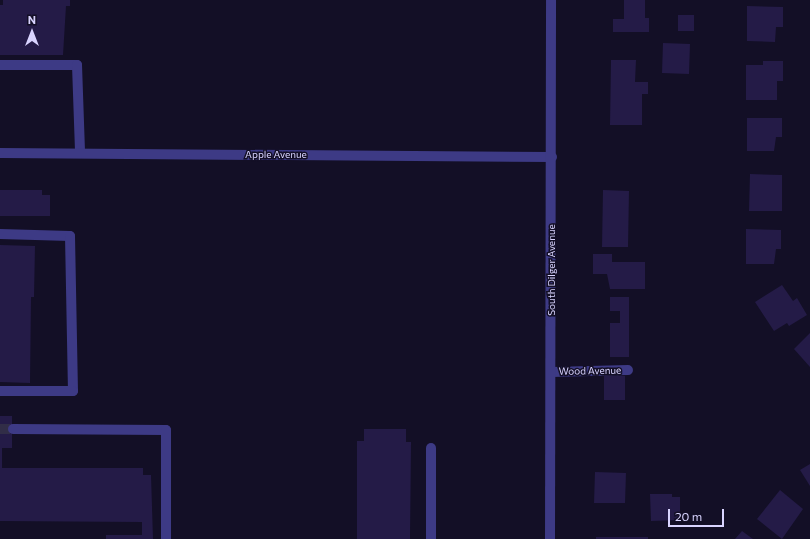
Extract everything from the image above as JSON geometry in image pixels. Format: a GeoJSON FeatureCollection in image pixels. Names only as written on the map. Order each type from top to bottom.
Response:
{"type":"FeatureCollection","features":[{"type":"Feature","properties":{"kind":"street","name":"South Dilger Avenue"},"geometry":{"type":"LineString","coordinates":[[550,539],[552,372],[551,0]]}},
{"type":"Feature","properties":{"kind":"street"},"geometry":{"type":"LineString","coordinates":[[0,65],[78,65],[80,153]]}},
{"type":"Feature","properties":{"kind":"street","name":"Apple Avenue"},"geometry":{"type":"LineString","coordinates":[[0,153],[552,157]]}},
{"type":"Feature","properties":{"kind":"street"},"geometry":{"type":"LineString","coordinates":[[0,234],[70,236],[73,390],[0,391]]}},
{"type":"Feature","properties":{"kind":"street","name":"Wood Avenue"},"geometry":{"type":"LineString","coordinates":[[552,372],[628,370]]}},
{"type":"Feature","properties":{"kind":"street"},"geometry":{"type":"LineString","coordinates":[[13,429],[166,430],[166,539]]}},
{"type":"Feature","properties":{"kind":"street"},"geometry":{"type":"LineString","coordinates":[[431,448],[431,539]]}},
{"type":"Feature","properties":{"kind":"building"},"geometry":{"type":"Polygon","coordinates":[[[3,0],[70,0],[70,6],[66,6],[63,55],[0,55],[0,5],[3,5],[3,0]]]}},
{"type":"Feature","properties":{"kind":"building"},"geometry":{"type":"Polygon","coordinates":[[[624,0],[645,0],[645,18],[649,18],[649,32],[613,32],[613,19],[624,19],[624,0]]]}},
{"type":"Feature","properties":{"kind":"building"},"geometry":{"type":"Polygon","coordinates":[[[747,6],[783,7],[783,27],[776,27],[775,42],[747,41],[747,6]]]}},
{"type":"Feature","properties":{"kind":"building"},"geometry":{"type":"Polygon","coordinates":[[[678,15],[694,15],[694,31],[678,31],[678,15]]]}},
{"type":"Feature","properties":{"kind":"building"},"geometry":{"type":"Polygon","coordinates":[[[663,43],[690,44],[689,74],[662,73],[663,43]]]}},
{"type":"Feature","properties":{"kind":"building"},"geometry":{"type":"Polygon","coordinates":[[[611,60],[636,60],[635,82],[648,82],[648,94],[642,94],[642,125],[610,125],[611,60]]]}},
{"type":"Feature","properties":{"kind":"building"},"geometry":{"type":"Polygon","coordinates":[[[763,61],[783,61],[783,81],[777,81],[777,100],[746,100],[746,65],[763,65],[763,61]]]}},
{"type":"Feature","properties":{"kind":"building"},"geometry":{"type":"Polygon","coordinates":[[[747,118],[782,118],[782,137],[776,137],[774,151],[747,151],[747,118]]]}},
{"type":"Feature","properties":{"kind":"building"},"geometry":{"type":"Polygon","coordinates":[[[750,174],[782,175],[782,211],[749,211],[750,174]]]}},
{"type":"Feature","properties":{"kind":"building"},"geometry":{"type":"Polygon","coordinates":[[[0,190],[42,190],[42,195],[50,195],[50,216],[0,216],[0,190]]]}},
{"type":"Feature","properties":{"kind":"building"},"geometry":{"type":"Polygon","coordinates":[[[603,190],[629,191],[628,247],[602,247],[603,190]]]}},
{"type":"Feature","properties":{"kind":"building"},"geometry":{"type":"Polygon","coordinates":[[[746,229],[781,230],[781,249],[776,249],[774,264],[746,264],[746,229]]]}},
{"type":"Feature","properties":{"kind":"building"},"geometry":{"type":"Polygon","coordinates":[[[0,245],[35,246],[34,297],[31,297],[30,383],[0,382],[0,245]]]}},
{"type":"Feature","properties":{"kind":"building"},"geometry":{"type":"Polygon","coordinates":[[[593,254],[612,254],[612,262],[645,262],[645,289],[610,289],[607,274],[593,274],[593,254]]]}},
{"type":"Feature","properties":{"kind":"building"},"geometry":{"type":"Polygon","coordinates":[[[782,285],[793,301],[797,298],[807,315],[789,326],[787,323],[774,331],[755,302],[782,285]]]}},
{"type":"Feature","properties":{"kind":"building"},"geometry":{"type":"Polygon","coordinates":[[[610,297],[629,297],[629,357],[610,357],[610,323],[620,323],[620,311],[610,311],[610,297]]]}},
{"type":"Feature","properties":{"kind":"building"},"geometry":{"type":"Polygon","coordinates":[[[810,333],[810,367],[794,349],[810,333]]]}},
{"type":"Feature","properties":{"kind":"building"},"geometry":{"type":"Polygon","coordinates":[[[604,376],[625,376],[625,400],[604,400],[604,376]]]}},
{"type":"Feature","properties":{"kind":"building"},"geometry":{"type":"Polygon","coordinates":[[[0,416],[12,416],[12,448],[2,448],[2,468],[143,468],[143,475],[151,475],[153,539],[106,539],[106,535],[142,535],[142,522],[0,521],[0,416]]]}},
{"type":"Feature","properties":{"kind":"building"},"geometry":{"type":"Polygon","coordinates":[[[364,429],[406,429],[406,442],[411,442],[410,539],[357,539],[357,441],[364,441],[364,429]]]}},
{"type":"Feature","properties":{"kind":"building"},"geometry":{"type":"Polygon","coordinates":[[[810,464],[810,486],[800,470],[810,464]]]}},
{"type":"Feature","properties":{"kind":"building"},"geometry":{"type":"Polygon","coordinates":[[[595,472],[626,473],[625,503],[594,503],[595,472]]]}},
{"type":"Feature","properties":{"kind":"building"},"geometry":{"type":"Polygon","coordinates":[[[780,490],[803,509],[782,539],[757,519],[780,490]]]}},
{"type":"Feature","properties":{"kind":"building"},"geometry":{"type":"Polygon","coordinates":[[[650,494],[672,494],[672,497],[680,497],[680,520],[651,521],[650,494]]]}},
{"type":"Feature","properties":{"kind":"building"},"geometry":{"type":"Polygon","coordinates":[[[742,531],[753,539],[735,539],[742,531]]]}},
{"type":"Feature","properties":{"kind":"building"},"geometry":{"type":"Polygon","coordinates":[[[596,537],[648,537],[648,539],[596,539],[596,537]]]}},
{"type":"Feature","properties":{"kind":"tunnel"},"geometry":{"type":"LineString","coordinates":[[0,429],[13,429]]}}]}
